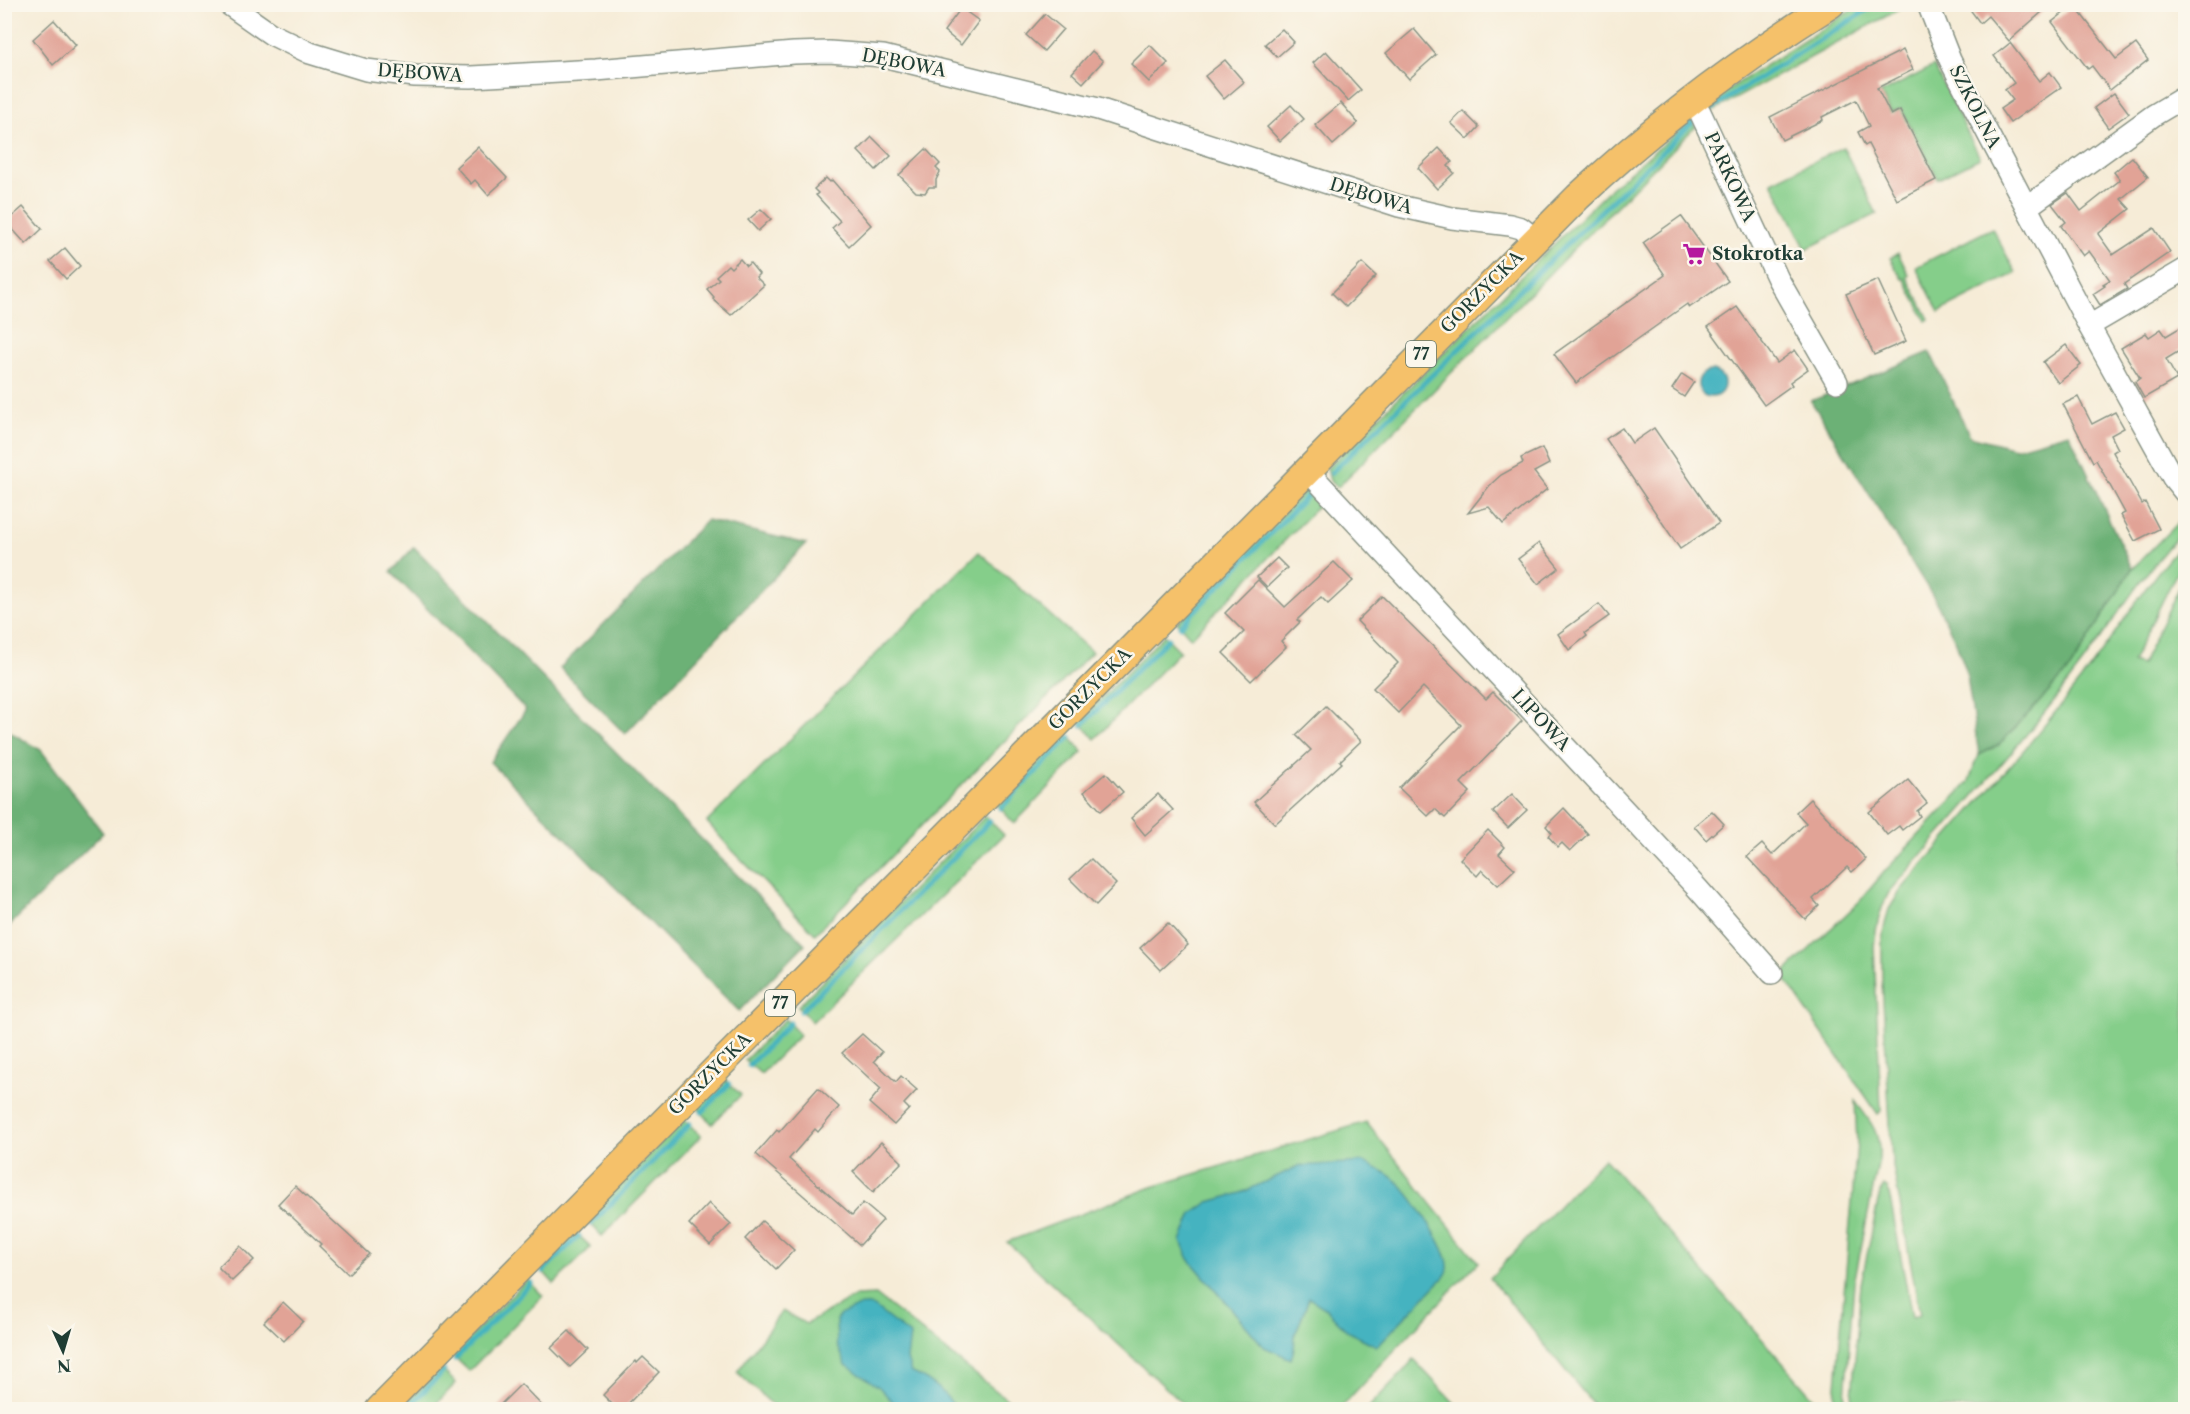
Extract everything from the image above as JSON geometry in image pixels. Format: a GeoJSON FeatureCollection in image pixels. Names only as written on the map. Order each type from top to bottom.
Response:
{"type":"FeatureCollection","features":[{"type":"Feature","properties":{"kind":"main road","name":"GORZYCKA"},"geometry":{"type":"LineString","coordinates":[[378,1410],[1535,239],[1607,170],[1692,99],[1762,48],[1831,4]]}},
{"type":"Feature","properties":{"kind":"street","name":"DĘBOWA"},"geometry":{"type":"LineString","coordinates":[[228,4],[272,34],[310,53],[366,70],[415,76],[471,77],[596,70],[794,53],[829,52],[883,56],[1098,108],[1399,206],[1452,218],[1510,225],[1521,228],[1535,239]]}},
{"type":"Feature","properties":{"kind":"street","name":"SZKOLNA"},"geometry":{"type":"LineString","coordinates":[[1928,4],[1950,60],[2089,326],[2147,427],[2173,478],[2186,494]]}},
{"type":"Feature","properties":{"kind":"street"},"geometry":{"type":"LineString","coordinates":[[2027,207],[2154,115],[2186,96]]}},
{"type":"Feature","properties":{"kind":"street","name":"PARKOWA"},"geometry":{"type":"LineString","coordinates":[[1692,99],[1778,279],[1837,382]]}},
{"type":"Feature","properties":{"kind":"street"},"geometry":{"type":"LineString","coordinates":[[2089,326],[2186,269]]}},
{"type":"Feature","properties":{"kind":"street","name":"LIPOWA"},"geometry":{"type":"LineString","coordinates":[[1307,470],[1698,889],[1772,973]]}},
{"type":"Feature","properties":{"kind":"green space"},"geometry":{"type":"Polygon","coordinates":[[[1907,5],[1709,113],[1710,101],[1858,6],[1907,5]]]}},
{"type":"Feature","properties":{"kind":"green space"},"geometry":{"type":"Polygon","coordinates":[[[1934,66],[1980,158],[1938,179],[1901,109],[1891,113],[1881,93],[1934,66]]]}},
{"type":"Feature","properties":{"kind":"green space"},"geometry":{"type":"Polygon","coordinates":[[[1690,121],[1696,127],[1337,488],[1330,481],[1327,468],[1614,185],[1690,121]]]}},
{"type":"Feature","properties":{"kind":"green space"},"geometry":{"type":"Polygon","coordinates":[[[1843,147],[1877,214],[1806,249],[1772,182],[1843,147]]]}},
{"type":"Feature","properties":{"kind":"green space"},"geometry":{"type":"Polygon","coordinates":[[[1992,228],[2016,273],[1939,312],[1916,267],[1992,228]]]}},
{"type":"Feature","properties":{"kind":"green space"},"geometry":{"type":"Polygon","coordinates":[[[1898,253],[1909,275],[1907,277],[1929,319],[1926,321],[1904,278],[1902,279],[1890,258],[1898,253]]]}},
{"type":"Feature","properties":{"kind":"green space"},"geometry":{"type":"Polygon","coordinates":[[[1930,352],[1970,436],[2015,448],[2069,433],[2132,569],[2070,669],[1999,745],[1979,755],[1966,670],[1955,640],[1934,598],[1811,401],[1930,352]]]}},
{"type":"Feature","properties":{"kind":"green space"},"geometry":{"type":"Polygon","coordinates":[[[1309,486],[1323,501],[1191,638],[1177,622],[1309,486]]]}},
{"type":"Feature","properties":{"kind":"green space"},"geometry":{"type":"Polygon","coordinates":[[[2185,515],[2185,529],[2156,561],[2057,696],[2010,754],[1888,894],[1878,920],[1874,947],[1881,1111],[1878,1114],[1782,975],[1859,902],[1968,783],[1979,755],[1999,745],[2070,669],[2132,569],[2185,515]]]}},
{"type":"Feature","properties":{"kind":"green space"},"geometry":{"type":"Polygon","coordinates":[[[707,520],[806,544],[625,734],[560,668],[707,520]]]}},
{"type":"Feature","properties":{"kind":"green space"},"geometry":{"type":"Polygon","coordinates":[[[2185,541],[2185,556],[2132,662],[2141,665],[2185,576],[2186,1401],[2183,1409],[1851,1409],[1861,1284],[1880,1192],[1884,1186],[1888,1189],[1890,1198],[1912,1317],[1920,1315],[1892,1160],[1882,982],[1882,939],[1889,909],[1901,890],[2065,700],[2146,588],[2185,541]]]}},
{"type":"Feature","properties":{"kind":"green space"},"geometry":{"type":"Polygon","coordinates":[[[414,547],[805,944],[739,1011],[490,762],[526,710],[391,572],[414,547]]]}},
{"type":"Feature","properties":{"kind":"green space"},"geometry":{"type":"Polygon","coordinates":[[[979,552],[1092,652],[815,934],[707,822],[979,552]]]}},
{"type":"Feature","properties":{"kind":"green space"},"geometry":{"type":"Polygon","coordinates":[[[1164,635],[1180,651],[1095,739],[1079,721],[1164,635]]]}},
{"type":"Feature","properties":{"kind":"green space"},"geometry":{"type":"Polygon","coordinates":[[[5,729],[41,750],[103,833],[5,930],[5,729]]]}},
{"type":"Feature","properties":{"kind":"green space"},"geometry":{"type":"Polygon","coordinates":[[[1066,733],[1083,752],[1014,824],[997,804],[1066,733]]]}},
{"type":"Feature","properties":{"kind":"green space"},"geometry":{"type":"Polygon","coordinates":[[[985,816],[1004,835],[812,1022],[798,1006],[985,816]]]}},
{"type":"Feature","properties":{"kind":"green space"},"geometry":{"type":"Polygon","coordinates":[[[785,1019],[800,1035],[761,1074],[745,1060],[785,1019]]]}},
{"type":"Feature","properties":{"kind":"green space"},"geometry":{"type":"Polygon","coordinates":[[[724,1079],[741,1095],[712,1124],[697,1107],[724,1079]]]}},
{"type":"Feature","properties":{"kind":"green space"},"geometry":{"type":"Polygon","coordinates":[[[1855,1101],[1870,1121],[1876,1134],[1879,1159],[1854,1283],[1844,1409],[1834,1409],[1857,1143],[1855,1101]]]}},
{"type":"Feature","properties":{"kind":"green space"},"geometry":{"type":"Polygon","coordinates":[[[684,1119],[701,1136],[602,1236],[586,1219],[684,1119]]]}},
{"type":"Feature","properties":{"kind":"green space"},"geometry":{"type":"Polygon","coordinates":[[[1366,1122],[1478,1262],[1339,1409],[1190,1410],[1007,1242],[1152,1187],[1366,1122]]]}},
{"type":"Feature","properties":{"kind":"green space"},"geometry":{"type":"Polygon","coordinates":[[[1604,1158],[1823,1409],[1597,1409],[1490,1278],[1604,1158]]]}},
{"type":"Feature","properties":{"kind":"green space"},"geometry":{"type":"Polygon","coordinates":[[[574,1231],[591,1247],[554,1284],[539,1267],[574,1231]]]}},
{"type":"Feature","properties":{"kind":"green space"},"geometry":{"type":"Polygon","coordinates":[[[527,1279],[543,1296],[469,1371],[452,1355],[527,1279]]]}},
{"type":"Feature","properties":{"kind":"green space"},"geometry":{"type":"Polygon","coordinates":[[[876,1295],[1019,1409],[777,1409],[737,1372],[782,1311],[806,1324],[856,1296],[876,1295]]]}},
{"type":"Feature","properties":{"kind":"green space"},"geometry":{"type":"Polygon","coordinates":[[[1414,1360],[1460,1409],[1367,1409],[1414,1360]]]}},
{"type":"Feature","properties":{"kind":"green space"},"geometry":{"type":"Polygon","coordinates":[[[440,1368],[456,1383],[431,1409],[400,1409],[440,1368]]]}},
{"type":"Feature","properties":{"kind":"water"},"geometry":{"type":"Polygon","coordinates":[[[1711,371],[1721,374],[1724,384],[1721,394],[1711,397],[1701,394],[1698,384],[1701,374],[1711,371]]]}},
{"type":"Feature","properties":{"kind":"water"},"geometry":{"type":"Polygon","coordinates":[[[1363,1162],[1395,1179],[1413,1200],[1443,1250],[1447,1261],[1447,1272],[1377,1346],[1348,1332],[1325,1308],[1309,1298],[1295,1335],[1291,1359],[1264,1347],[1189,1259],[1181,1241],[1192,1214],[1209,1202],[1241,1193],[1299,1166],[1363,1162]]]}},
{"type":"Feature","properties":{"kind":"water"},"geometry":{"type":"Polygon","coordinates":[[[861,1305],[874,1307],[910,1335],[907,1359],[911,1372],[937,1387],[957,1409],[899,1409],[879,1387],[846,1365],[837,1344],[836,1320],[840,1315],[861,1305]]]}},
{"type":"Feature","properties":{"kind":"building"},"geometry":{"type":"Polygon","coordinates":[[[1966,4],[2051,4],[2009,41],[1988,16],[1980,23],[1966,4]]]}},
{"type":"Feature","properties":{"kind":"building"},"geometry":{"type":"Polygon","coordinates":[[[2074,5],[2116,59],[2136,44],[2148,60],[2110,90],[2092,66],[2088,69],[2052,22],[2074,5]]]}},
{"type":"Feature","properties":{"kind":"building"},"geometry":{"type":"Polygon","coordinates":[[[961,8],[979,21],[961,45],[944,31],[961,8]]]}},
{"type":"Feature","properties":{"kind":"building"},"geometry":{"type":"Polygon","coordinates":[[[1045,14],[1063,29],[1044,51],[1026,35],[1045,14]]]}},
{"type":"Feature","properties":{"kind":"building"},"geometry":{"type":"Polygon","coordinates":[[[54,20],[76,45],[53,65],[33,39],[54,20]]]}},
{"type":"Feature","properties":{"kind":"building"},"geometry":{"type":"Polygon","coordinates":[[[1282,29],[1294,42],[1277,57],[1265,44],[1282,29]]]}},
{"type":"Feature","properties":{"kind":"building"},"geometry":{"type":"Polygon","coordinates":[[[1414,29],[1436,55],[1409,79],[1386,53],[1414,29]]]}},
{"type":"Feature","properties":{"kind":"building"},"geometry":{"type":"Polygon","coordinates":[[[2010,43],[2039,81],[2050,72],[2061,87],[2010,123],[2000,109],[2013,100],[2005,90],[2014,83],[1994,56],[2010,43]]]}},
{"type":"Feature","properties":{"kind":"building"},"geometry":{"type":"Polygon","coordinates":[[[1150,45],[1168,63],[1149,82],[1131,64],[1150,45]]]}},
{"type":"Feature","properties":{"kind":"building"},"geometry":{"type":"Polygon","coordinates":[[[1903,50],[1913,70],[1877,88],[1891,115],[1900,110],[1936,180],[1897,200],[1868,144],[1865,146],[1858,132],[1869,126],[1856,100],[1822,117],[1823,120],[1782,140],[1770,117],[1903,50]]]}},
{"type":"Feature","properties":{"kind":"building"},"geometry":{"type":"Polygon","coordinates":[[[1092,51],[1103,61],[1083,83],[1072,73],[1092,51]]]}},
{"type":"Feature","properties":{"kind":"building"},"geometry":{"type":"Polygon","coordinates":[[[1326,51],[1361,90],[1348,101],[1313,63],[1326,51]]]}},
{"type":"Feature","properties":{"kind":"building"},"geometry":{"type":"Polygon","coordinates":[[[1225,60],[1244,82],[1224,99],[1205,76],[1225,60]]]}},
{"type":"Feature","properties":{"kind":"building"},"geometry":{"type":"Polygon","coordinates":[[[2114,93],[2129,113],[2108,128],[2094,108],[2114,93]]]}},
{"type":"Feature","properties":{"kind":"building"},"geometry":{"type":"Polygon","coordinates":[[[1341,103],[1358,123],[1333,145],[1315,125],[1341,103]]]}},
{"type":"Feature","properties":{"kind":"building"},"geometry":{"type":"Polygon","coordinates":[[[1291,105],[1304,119],[1280,141],[1267,127],[1291,105]]]}},
{"type":"Feature","properties":{"kind":"building"},"geometry":{"type":"Polygon","coordinates":[[[1463,111],[1479,127],[1468,139],[1451,123],[1463,111]]]}},
{"type":"Feature","properties":{"kind":"building"},"geometry":{"type":"Polygon","coordinates":[[[872,137],[891,156],[876,170],[858,151],[872,137]]]}},
{"type":"Feature","properties":{"kind":"building"},"geometry":{"type":"Polygon","coordinates":[[[478,147],[507,178],[488,195],[475,180],[471,184],[456,167],[478,147]]]}},
{"type":"Feature","properties":{"kind":"building"},"geometry":{"type":"Polygon","coordinates":[[[1439,148],[1452,162],[1448,166],[1454,173],[1437,189],[1418,168],[1439,148]]]}},
{"type":"Feature","properties":{"kind":"building"},"geometry":{"type":"Polygon","coordinates":[[[926,149],[940,164],[936,168],[940,172],[936,180],[936,187],[929,187],[925,193],[916,192],[899,175],[926,149]]]}},
{"type":"Feature","properties":{"kind":"building"},"geometry":{"type":"Polygon","coordinates":[[[2132,157],[2148,177],[2121,199],[2130,209],[2098,234],[2113,255],[2154,228],[2170,252],[2124,284],[2127,289],[2100,305],[2093,294],[2110,280],[2089,251],[2083,256],[2061,226],[2066,222],[2052,204],[2068,193],[2081,211],[2120,180],[2114,172],[2132,157]]]}},
{"type":"Feature","properties":{"kind":"building"},"geometry":{"type":"Polygon","coordinates":[[[826,178],[830,182],[832,180],[871,225],[849,246],[832,228],[840,221],[816,195],[818,193],[814,189],[826,178]]]}},
{"type":"Feature","properties":{"kind":"building"},"geometry":{"type":"Polygon","coordinates":[[[23,207],[42,229],[26,244],[6,222],[23,207]]]}},
{"type":"Feature","properties":{"kind":"building"},"geometry":{"type":"Polygon","coordinates":[[[761,209],[771,219],[758,231],[748,220],[761,209]]]}},
{"type":"Feature","properties":{"kind":"building"},"geometry":{"type":"Polygon","coordinates":[[[1681,216],[1728,281],[1689,308],[1687,304],[1576,383],[1554,354],[1665,275],[1643,243],[1681,216]]]}},
{"type":"Feature","properties":{"kind":"building"},"geometry":{"type":"Polygon","coordinates":[[[65,248],[80,266],[66,279],[50,261],[65,248]]]}},
{"type":"Feature","properties":{"kind":"building"},"geometry":{"type":"Polygon","coordinates":[[[740,259],[746,266],[750,263],[759,274],[756,277],[764,285],[731,315],[713,299],[714,297],[707,289],[719,279],[716,276],[728,265],[731,268],[740,259]]]}},
{"type":"Feature","properties":{"kind":"building"},"geometry":{"type":"Polygon","coordinates":[[[1362,263],[1376,276],[1346,307],[1332,293],[1362,263]]]}},
{"type":"Feature","properties":{"kind":"building"},"geometry":{"type":"Polygon","coordinates":[[[1878,280],[1906,341],[1874,355],[1846,294],[1878,280]]]}},
{"type":"Feature","properties":{"kind":"building"},"geometry":{"type":"Polygon","coordinates":[[[1737,307],[1777,363],[1795,350],[1808,369],[1790,382],[1792,385],[1764,405],[1708,327],[1737,307]]]}},
{"type":"Feature","properties":{"kind":"building"},"geometry":{"type":"Polygon","coordinates":[[[2186,324],[2186,347],[2166,359],[2177,379],[2144,398],[2135,382],[2140,378],[2121,348],[2146,333],[2149,337],[2161,329],[2166,336],[2186,324]]]}},
{"type":"Feature","properties":{"kind":"building"},"geometry":{"type":"Polygon","coordinates":[[[2066,345],[2081,365],[2058,383],[2043,362],[2066,345]]]}},
{"type":"Feature","properties":{"kind":"building"},"geometry":{"type":"Polygon","coordinates":[[[1682,374],[1694,382],[1684,397],[1672,389],[1682,374]]]}},
{"type":"Feature","properties":{"kind":"building"},"geometry":{"type":"Polygon","coordinates":[[[2078,397],[2092,424],[2115,412],[2124,428],[2111,435],[2118,449],[2113,452],[2142,504],[2145,502],[2159,529],[2135,541],[2121,515],[2125,513],[2096,460],[2093,462],[2063,404],[2078,397]]]}},
{"type":"Feature","properties":{"kind":"building"},"geometry":{"type":"Polygon","coordinates":[[[1622,428],[1632,443],[1654,428],[1719,523],[1680,549],[1606,439],[1622,428]]]}},
{"type":"Feature","properties":{"kind":"building"},"geometry":{"type":"Polygon","coordinates":[[[1542,448],[1549,464],[1534,472],[1547,489],[1503,524],[1489,507],[1468,513],[1501,475],[1523,463],[1521,458],[1542,448]]]}},
{"type":"Feature","properties":{"kind":"building"},"geometry":{"type":"Polygon","coordinates":[[[1539,543],[1559,568],[1538,584],[1518,559],[1539,543]]]}},
{"type":"Feature","properties":{"kind":"building"},"geometry":{"type":"Polygon","coordinates":[[[1277,558],[1287,568],[1267,587],[1257,577],[1277,558]]]}},
{"type":"Feature","properties":{"kind":"building"},"geometry":{"type":"Polygon","coordinates":[[[1334,562],[1353,581],[1328,604],[1321,597],[1297,620],[1300,622],[1281,641],[1286,647],[1251,681],[1223,653],[1244,632],[1225,613],[1258,580],[1285,607],[1334,562]]]}},
{"type":"Feature","properties":{"kind":"building"},"geometry":{"type":"Polygon","coordinates":[[[1382,596],[1486,699],[1493,692],[1522,721],[1461,783],[1470,792],[1445,818],[1435,809],[1428,816],[1399,788],[1461,725],[1423,687],[1398,713],[1373,688],[1398,663],[1357,621],[1382,596]]]}},
{"type":"Feature","properties":{"kind":"building"},"geometry":{"type":"Polygon","coordinates":[[[1599,604],[1609,616],[1585,633],[1587,636],[1569,650],[1558,634],[1599,604]]]}},
{"type":"Feature","properties":{"kind":"building"},"geometry":{"type":"Polygon","coordinates":[[[1326,706],[1361,741],[1340,761],[1342,763],[1275,824],[1254,802],[1311,750],[1296,735],[1326,706]]]}},
{"type":"Feature","properties":{"kind":"building"},"geometry":{"type":"Polygon","coordinates":[[[1106,773],[1123,792],[1101,811],[1084,792],[1106,773]]]}},
{"type":"Feature","properties":{"kind":"building"},"geometry":{"type":"Polygon","coordinates":[[[1908,780],[1927,803],[1917,811],[1920,816],[1902,830],[1899,826],[1887,835],[1869,812],[1908,780]]]}},
{"type":"Feature","properties":{"kind":"building"},"geometry":{"type":"Polygon","coordinates":[[[1158,794],[1173,810],[1145,835],[1131,818],[1158,794]]]}},
{"type":"Feature","properties":{"kind":"building"},"geometry":{"type":"Polygon","coordinates":[[[1512,794],[1527,810],[1508,828],[1493,812],[1512,794]]]}},
{"type":"Feature","properties":{"kind":"building"},"geometry":{"type":"Polygon","coordinates":[[[1810,799],[1866,859],[1852,872],[1847,867],[1813,899],[1819,906],[1805,919],[1747,857],[1762,844],[1772,855],[1806,823],[1796,812],[1810,799]]]}},
{"type":"Feature","properties":{"kind":"building"},"geometry":{"type":"Polygon","coordinates":[[[1564,808],[1588,834],[1570,851],[1562,843],[1558,847],[1548,836],[1552,833],[1546,826],[1564,808]]]}},
{"type":"Feature","properties":{"kind":"building"},"geometry":{"type":"Polygon","coordinates":[[[1712,811],[1724,824],[1706,840],[1694,826],[1712,811]]]}},
{"type":"Feature","properties":{"kind":"building"},"geometry":{"type":"Polygon","coordinates":[[[1488,830],[1505,847],[1499,854],[1515,869],[1498,885],[1482,870],[1477,876],[1460,859],[1488,830]]]}},
{"type":"Feature","properties":{"kind":"building"},"geometry":{"type":"Polygon","coordinates":[[[1091,859],[1116,884],[1096,905],[1070,879],[1091,859]]]}},
{"type":"Feature","properties":{"kind":"building"},"geometry":{"type":"Polygon","coordinates":[[[1168,923],[1188,945],[1161,970],[1140,948],[1168,923]]]}},
{"type":"Feature","properties":{"kind":"building"},"geometry":{"type":"Polygon","coordinates":[[[862,1034],[882,1052],[874,1061],[896,1082],[901,1076],[917,1090],[904,1104],[909,1109],[894,1125],[869,1103],[881,1089],[842,1053],[862,1034]]]}},
{"type":"Feature","properties":{"kind":"building"},"geometry":{"type":"Polygon","coordinates":[[[818,1088],[839,1107],[818,1132],[815,1129],[789,1159],[852,1215],[863,1203],[883,1220],[860,1245],[756,1154],[818,1088]]]}},
{"type":"Feature","properties":{"kind":"building"},"geometry":{"type":"Polygon","coordinates":[[[881,1142],[902,1162],[873,1192],[853,1172],[881,1142]]]}},
{"type":"Feature","properties":{"kind":"building"},"geometry":{"type":"Polygon","coordinates":[[[295,1186],[369,1254],[348,1274],[319,1246],[321,1244],[278,1204],[295,1186]]]}},
{"type":"Feature","properties":{"kind":"building"},"geometry":{"type":"Polygon","coordinates":[[[709,1203],[731,1224],[710,1245],[689,1224],[709,1203]]]}},
{"type":"Feature","properties":{"kind":"building"},"geometry":{"type":"Polygon","coordinates":[[[762,1221],[794,1250],[776,1269],[745,1239],[762,1221]]]}},
{"type":"Feature","properties":{"kind":"building"},"geometry":{"type":"Polygon","coordinates":[[[240,1246],[254,1260],[232,1281],[218,1267],[240,1246]]]}},
{"type":"Feature","properties":{"kind":"building"},"geometry":{"type":"Polygon","coordinates":[[[283,1302],[303,1321],[284,1341],[264,1322],[283,1302]]]}},
{"type":"Feature","properties":{"kind":"building"},"geometry":{"type":"Polygon","coordinates":[[[569,1331],[588,1350],[570,1367],[551,1348],[569,1331]]]}},
{"type":"Feature","properties":{"kind":"building"},"geometry":{"type":"Polygon","coordinates":[[[643,1357],[659,1372],[622,1410],[618,1410],[603,1395],[636,1361],[637,1363],[643,1357]]]}},
{"type":"Feature","properties":{"kind":"building"},"geometry":{"type":"Polygon","coordinates":[[[521,1384],[546,1410],[495,1410],[521,1384]]]}},
{"type":"Feature","properties":{"kind":"waterway"},"geometry":{"type":"LineString","coordinates":[[1712,108],[1867,10]]}},
{"type":"Feature","properties":{"kind":"waterway"},"geometry":{"type":"LineString","coordinates":[[1331,473],[1693,122]]}},
{"type":"Feature","properties":{"kind":"waterway"},"geometry":{"type":"LineString","coordinates":[[1180,626],[1312,491]]}},
{"type":"Feature","properties":{"kind":"waterway"},"geometry":{"type":"LineString","coordinates":[[1082,725],[1168,639]]}},
{"type":"Feature","properties":{"kind":"waterway"},"geometry":{"type":"LineString","coordinates":[[1001,808],[1070,737]]}},
{"type":"Feature","properties":{"kind":"waterway"},"geometry":{"type":"LineString","coordinates":[[801,1011],[990,821]]}},
{"type":"Feature","properties":{"kind":"waterway"},"geometry":{"type":"LineString","coordinates":[[749,1065],[790,1023]]}},
{"type":"Feature","properties":{"kind":"waterway"},"geometry":{"type":"LineString","coordinates":[[702,1112],[729,1084]]}},
{"type":"Feature","properties":{"kind":"waterway"},"geometry":{"type":"LineString","coordinates":[[591,1224],[690,1124]]}},
{"type":"Feature","properties":{"kind":"waterway"},"geometry":{"type":"LineString","coordinates":[[543,1271],[579,1236]]}},
{"type":"Feature","properties":{"kind":"waterway"},"geometry":{"type":"LineString","coordinates":[[455,1359],[531,1283]]}},
{"type":"Feature","properties":{"kind":"waterway"},"geometry":{"type":"LineString","coordinates":[[405,1410],[444,1371]]}},
{"type":"Feature","properties":{"kind":"place","name":"Stokrotka"},"geometry":{"type":"Point","coordinates":[1694,254]}}]}
